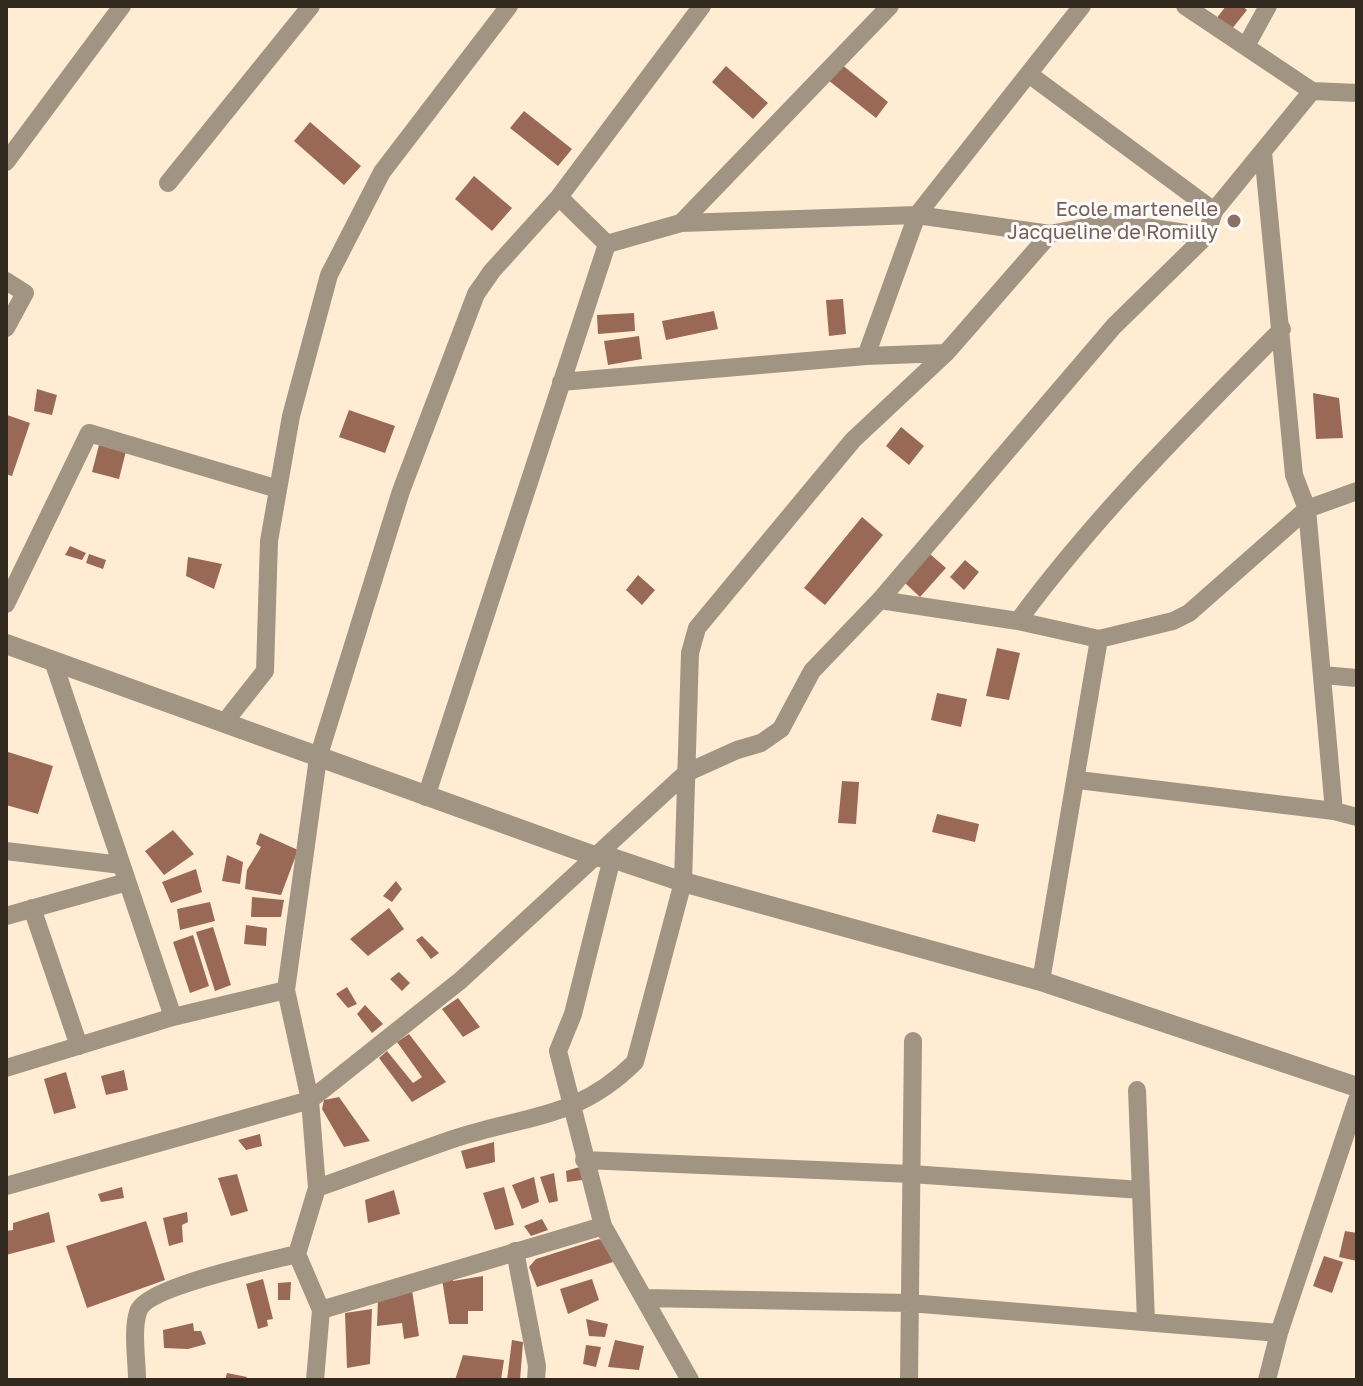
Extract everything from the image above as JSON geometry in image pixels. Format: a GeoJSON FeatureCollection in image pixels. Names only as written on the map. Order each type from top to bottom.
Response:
{"type":"FeatureCollection","features":[{"type":"Feature","properties":{"kind":"street"},"geometry":{"type":"LineString","coordinates":[[6,162],[122,6]]}},
{"type":"Feature","properties":{"kind":"street"},"geometry":{"type":"LineString","coordinates":[[168,183],[311,6]]}},
{"type":"Feature","properties":{"kind":"street"},"geometry":{"type":"LineString","coordinates":[[224,723],[265,671],[269,541],[291,416],[329,275],[382,172],[509,6]]}},
{"type":"Feature","properties":{"kind":"street"},"geometry":{"type":"LineString","coordinates":[[315,1380],[321,1310],[297,1254],[317,1188],[310,1100],[286,990],[318,758],[401,491],[476,294],[492,271],[559,197],[702,6]]}},
{"type":"Feature","properties":{"kind":"street"},"geometry":{"type":"LineString","coordinates":[[681,223],[890,6]]}},
{"type":"Feature","properties":{"kind":"street"},"geometry":{"type":"LineString","coordinates":[[866,356],[917,215],[1082,6]]}},
{"type":"Feature","properties":{"kind":"street"},"geometry":{"type":"LineString","coordinates":[[1185,6],[1312,91],[1355,96]]}},
{"type":"Feature","properties":{"kind":"street"},"geometry":{"type":"LineString","coordinates":[[1246,46],[1268,6]]}},
{"type":"Feature","properties":{"kind":"street"},"geometry":{"type":"LineString","coordinates":[[1030,75],[1214,211]]}},
{"type":"Feature","properties":{"kind":"street"},"geometry":{"type":"LineString","coordinates":[[6,1186],[310,1100],[461,980],[604,857],[686,773],[761,743],[781,729],[812,671],[880,600],[1114,326],[1206,236],[1214,211],[1312,91]]}},
{"type":"Feature","properties":{"kind":"street"},"geometry":{"type":"LineString","coordinates":[[1263,152],[1294,475],[1307,509],[1334,811]]}},
{"type":"Feature","properties":{"kind":"street"},"geometry":{"type":"LineString","coordinates":[[559,197],[607,244]]}},
{"type":"Feature","properties":{"kind":"street"},"geometry":{"type":"LineString","coordinates":[[607,244],[681,223],[917,215],[1050,234],[1111,222],[1206,236]]}},
{"type":"Feature","properties":{"kind":"street"},"geometry":{"type":"LineString","coordinates":[[317,1188],[459,1138],[572,1108],[621,1077],[635,1062],[683,882],[690,653],[697,628],[853,440],[946,353],[1050,234]]}},
{"type":"Feature","properties":{"kind":"street"},"geometry":{"type":"LineString","coordinates":[[426,797],[607,244]]}},
{"type":"Feature","properties":{"kind":"street"},"geometry":{"type":"LineString","coordinates":[[6,281],[25,293],[6,328]]}},
{"type":"Feature","properties":{"kind":"street"},"geometry":{"type":"LineString","coordinates":[[1018,621],[1065,557],[1134,480],[1282,329]]}},
{"type":"Feature","properties":{"kind":"street"},"geometry":{"type":"LineString","coordinates":[[561,382],[866,356],[946,353]]}},
{"type":"Feature","properties":{"kind":"street"},"geometry":{"type":"LineString","coordinates":[[6,604],[89,433],[278,489]]}},
{"type":"Feature","properties":{"kind":"street"},"geometry":{"type":"LineString","coordinates":[[880,600],[1018,621],[1099,639],[1173,621],[1189,613],[1307,509],[1357,491]]}},
{"type":"Feature","properties":{"kind":"street"},"geometry":{"type":"LineString","coordinates":[[1041,981],[1078,780],[1099,639]]}},
{"type":"Feature","properties":{"kind":"street"},"geometry":{"type":"LineString","coordinates":[[6,644],[426,797],[604,857],[683,882],[1041,981],[1357,1087]]}},
{"type":"Feature","properties":{"kind":"street"},"geometry":{"type":"LineString","coordinates":[[53,661],[173,1017]]}},
{"type":"Feature","properties":{"kind":"street"},"geometry":{"type":"LineString","coordinates":[[1323,675],[1357,678]]}},
{"type":"Feature","properties":{"kind":"street"},"geometry":{"type":"LineString","coordinates":[[1078,780],[1334,811],[1357,817]]}},
{"type":"Feature","properties":{"kind":"street"},"geometry":{"type":"LineString","coordinates":[[6,851],[124,874]]}},
{"type":"Feature","properties":{"kind":"street"},"geometry":{"type":"LineString","coordinates":[[604,857],[573,1014],[558,1051],[603,1226],[690,1380]]}},
{"type":"Feature","properties":{"kind":"street"},"geometry":{"type":"LineString","coordinates":[[6,916],[124,874]]}},
{"type":"Feature","properties":{"kind":"street"},"geometry":{"type":"LineString","coordinates":[[32,908],[79,1046]]}},
{"type":"Feature","properties":{"kind":"street"},"geometry":{"type":"LineString","coordinates":[[6,1068],[173,1017],[286,990]]}},
{"type":"Feature","properties":{"kind":"street"},"geometry":{"type":"LineString","coordinates":[[909,1380],[913,1041]]}},
{"type":"Feature","properties":{"kind":"street"},"geometry":{"type":"LineString","coordinates":[[1137,1090],[1146,1321]]}},
{"type":"Feature","properties":{"kind":"street"},"geometry":{"type":"LineString","coordinates":[[1267,1380],[1279,1333],[1357,1100]]}},
{"type":"Feature","properties":{"kind":"street"},"geometry":{"type":"LineString","coordinates":[[584,1160],[911,1174],[1141,1190]]}},
{"type":"Feature","properties":{"kind":"street"},"geometry":{"type":"LineString","coordinates":[[321,1310],[603,1226]]}},
{"type":"Feature","properties":{"kind":"street"},"geometry":{"type":"LineString","coordinates":[[515,1251],[537,1366],[536,1380]]}},
{"type":"Feature","properties":{"kind":"street"},"geometry":{"type":"LineString","coordinates":[[137,1380],[138,1312],[145,1300],[196,1281],[297,1254]]}},
{"type":"Feature","properties":{"kind":"street"},"geometry":{"type":"LineString","coordinates":[[644,1298],[909,1303],[1279,1333]]}},
{"type":"Feature","properties":{"kind":"building"},"geometry":{"type":"Polygon","coordinates":[[[1226,6],[1242,6],[1247,10],[1231,30],[1216,19],[1226,6]]]}},
{"type":"Feature","properties":{"kind":"building"},"geometry":{"type":"Polygon","coordinates":[[[841,64],[888,102],[876,118],[828,80],[841,64]]]}},
{"type":"Feature","properties":{"kind":"building"},"geometry":{"type":"Polygon","coordinates":[[[726,66],[768,103],[753,119],[712,82],[726,66]]]}},
{"type":"Feature","properties":{"kind":"building"},"geometry":{"type":"Polygon","coordinates":[[[524,111],[572,149],[558,166],[510,128],[524,111]]]}},
{"type":"Feature","properties":{"kind":"building"},"geometry":{"type":"Polygon","coordinates":[[[310,122],[361,166],[344,185],[294,141],[310,122]]]}},
{"type":"Feature","properties":{"kind":"building"},"geometry":{"type":"Polygon","coordinates":[[[474,176],[512,208],[492,231],[455,199],[474,176]]]}},
{"type":"Feature","properties":{"kind":"building"},"geometry":{"type":"Polygon","coordinates":[[[843,299],[846,334],[829,336],[826,300],[843,299]]]}},
{"type":"Feature","properties":{"kind":"building"},"geometry":{"type":"Polygon","coordinates":[[[714,311],[718,329],[666,340],[662,321],[714,311]]]}},
{"type":"Feature","properties":{"kind":"building"},"geometry":{"type":"Polygon","coordinates":[[[634,313],[635,331],[598,334],[597,315],[634,313]]]}},
{"type":"Feature","properties":{"kind":"building"},"geometry":{"type":"Polygon","coordinates":[[[639,336],[642,359],[608,365],[604,341],[639,336]]]}},
{"type":"Feature","properties":{"kind":"building"},"geometry":{"type":"Polygon","coordinates":[[[37,389],[57,395],[52,415],[34,411],[37,389]]]}},
{"type":"Feature","properties":{"kind":"building"},"geometry":{"type":"Polygon","coordinates":[[[1313,393],[1339,398],[1343,438],[1316,439],[1313,393]]]}},
{"type":"Feature","properties":{"kind":"building"},"geometry":{"type":"Polygon","coordinates":[[[349,410],[395,426],[385,453],[339,437],[349,410]]]}},
{"type":"Feature","properties":{"kind":"building"},"geometry":{"type":"Polygon","coordinates":[[[7,415],[30,423],[12,476],[6,474],[7,415]]]}},
{"type":"Feature","properties":{"kind":"building"},"geometry":{"type":"Polygon","coordinates":[[[901,427],[924,446],[909,465],[886,446],[901,427]]]}},
{"type":"Feature","properties":{"kind":"building"},"geometry":{"type":"Polygon","coordinates":[[[99,445],[126,451],[119,479],[92,472],[99,445]]]}},
{"type":"Feature","properties":{"kind":"building"},"geometry":{"type":"Polygon","coordinates":[[[862,517],[883,535],[825,605],[804,588],[862,517]]]}},
{"type":"Feature","properties":{"kind":"building"},"geometry":{"type":"Polygon","coordinates":[[[70,546],[86,553],[82,560],[65,555],[70,546]]]}},
{"type":"Feature","properties":{"kind":"building"},"geometry":{"type":"Polygon","coordinates":[[[89,554],[106,560],[103,569],[86,563],[89,554]]]}},
{"type":"Feature","properties":{"kind":"building"},"geometry":{"type":"Polygon","coordinates":[[[930,554],[946,568],[920,597],[905,583],[930,554]]]}},
{"type":"Feature","properties":{"kind":"building"},"geometry":{"type":"Polygon","coordinates":[[[188,557],[222,564],[214,589],[186,576],[188,557]]]}},
{"type":"Feature","properties":{"kind":"building"},"geometry":{"type":"Polygon","coordinates":[[[965,560],[979,572],[964,590],[950,577],[965,560]]]}},
{"type":"Feature","properties":{"kind":"building"},"geometry":{"type":"Polygon","coordinates":[[[638,575],[655,590],[642,605],[626,590],[638,575]]]}},
{"type":"Feature","properties":{"kind":"building"},"geometry":{"type":"Polygon","coordinates":[[[997,648],[1020,653],[1009,700],[986,696],[997,648]]]}},
{"type":"Feature","properties":{"kind":"building"},"geometry":{"type":"Polygon","coordinates":[[[937,693],[967,699],[961,727],[931,720],[937,693]]]}},
{"type":"Feature","properties":{"kind":"building"},"geometry":{"type":"Polygon","coordinates":[[[8,752],[53,766],[38,814],[6,805],[8,752]]]}},
{"type":"Feature","properties":{"kind":"building"},"geometry":{"type":"Polygon","coordinates":[[[842,781],[859,782],[856,824],[838,823],[842,781]]]}},
{"type":"Feature","properties":{"kind":"building"},"geometry":{"type":"Polygon","coordinates":[[[937,814],[979,824],[975,842],[932,832],[937,814]]]}},
{"type":"Feature","properties":{"kind":"building"},"geometry":{"type":"Polygon","coordinates":[[[173,830],[194,854],[164,875],[145,851],[173,830]]]}},
{"type":"Feature","properties":{"kind":"building"},"geometry":{"type":"Polygon","coordinates":[[[260,833],[298,850],[281,895],[245,889],[247,870],[261,847],[256,844],[260,833]]]}},
{"type":"Feature","properties":{"kind":"building"},"geometry":{"type":"Polygon","coordinates":[[[227,855],[243,862],[240,884],[222,881],[227,855]]]}},
{"type":"Feature","properties":{"kind":"building"},"geometry":{"type":"Polygon","coordinates":[[[196,869],[202,892],[171,903],[162,882],[196,869]]]}},
{"type":"Feature","properties":{"kind":"building"},"geometry":{"type":"Polygon","coordinates":[[[396,881],[402,889],[392,902],[383,896],[396,881]]]}},
{"type":"Feature","properties":{"kind":"building"},"geometry":{"type":"Polygon","coordinates":[[[252,897],[284,900],[281,917],[251,917],[252,897]]]}},
{"type":"Feature","properties":{"kind":"building"},"geometry":{"type":"Polygon","coordinates":[[[210,902],[215,921],[180,930],[177,909],[210,902]]]}},
{"type":"Feature","properties":{"kind":"building"},"geometry":{"type":"Polygon","coordinates":[[[389,908],[404,929],[368,956],[350,939],[389,908]]]}},
{"type":"Feature","properties":{"kind":"building"},"geometry":{"type":"Polygon","coordinates":[[[246,925],[267,928],[266,946],[244,944],[246,925]]]}},
{"type":"Feature","properties":{"kind":"building"},"geometry":{"type":"Polygon","coordinates":[[[213,927],[231,985],[215,991],[196,932],[213,927]]]}},
{"type":"Feature","properties":{"kind":"building"},"geometry":{"type":"Polygon","coordinates":[[[193,935],[209,986],[190,993],[173,942],[193,935]]]}},
{"type":"Feature","properties":{"kind":"building"},"geometry":{"type":"Polygon","coordinates":[[[422,936],[439,953],[431,959],[416,940],[422,936]]]}},
{"type":"Feature","properties":{"kind":"building"},"geometry":{"type":"Polygon","coordinates":[[[399,972],[410,983],[402,991],[390,979],[399,972]]]}},
{"type":"Feature","properties":{"kind":"building"},"geometry":{"type":"Polygon","coordinates":[[[347,987],[357,1004],[348,1008],[336,994],[347,987]]]}},
{"type":"Feature","properties":{"kind":"building"},"geometry":{"type":"Polygon","coordinates":[[[458,998],[480,1027],[463,1037],[442,1009],[458,998]]]}},
{"type":"Feature","properties":{"kind":"building"},"geometry":{"type":"Polygon","coordinates":[[[365,1005],[383,1024],[372,1033],[357,1014],[365,1005]]]}},
{"type":"Feature","properties":{"kind":"building"},"geometry":{"type":"Polygon","coordinates":[[[409,1034],[446,1082],[412,1102],[379,1058],[387,1051],[413,1083],[422,1077],[397,1042],[409,1034]]]}},
{"type":"Feature","properties":{"kind":"building"},"geometry":{"type":"Polygon","coordinates":[[[124,1070],[128,1090],[106,1095],[101,1076],[124,1070]]]}},
{"type":"Feature","properties":{"kind":"building"},"geometry":{"type":"Polygon","coordinates":[[[66,1072],[76,1108],[54,1114],[44,1079],[66,1072]]]}},
{"type":"Feature","properties":{"kind":"building"},"geometry":{"type":"Polygon","coordinates":[[[339,1097],[370,1141],[344,1147],[322,1109],[324,1100],[339,1097]]]}},
{"type":"Feature","properties":{"kind":"building"},"geometry":{"type":"Polygon","coordinates":[[[260,1134],[262,1146],[246,1150],[238,1140],[260,1134]]]}},
{"type":"Feature","properties":{"kind":"building"},"geometry":{"type":"Polygon","coordinates":[[[494,1142],[495,1162],[466,1169],[461,1151],[494,1142]]]}},
{"type":"Feature","properties":{"kind":"building"},"geometry":{"type":"Polygon","coordinates":[[[583,1166],[582,1180],[567,1182],[566,1171],[583,1166]]]}},
{"type":"Feature","properties":{"kind":"building"},"geometry":{"type":"Polygon","coordinates":[[[554,1173],[558,1201],[549,1203],[540,1177],[554,1173]]]}},
{"type":"Feature","properties":{"kind":"building"},"geometry":{"type":"Polygon","coordinates":[[[237,1174],[248,1211],[231,1216],[218,1178],[237,1174]]]}},
{"type":"Feature","properties":{"kind":"building"},"geometry":{"type":"Polygon","coordinates":[[[534,1177],[539,1202],[522,1209],[512,1185],[534,1177]]]}},
{"type":"Feature","properties":{"kind":"building"},"geometry":{"type":"Polygon","coordinates":[[[122,1187],[124,1198],[101,1202],[98,1194],[122,1187]]]}},
{"type":"Feature","properties":{"kind":"building"},"geometry":{"type":"Polygon","coordinates":[[[504,1187],[514,1225],[495,1230],[483,1193],[504,1187]]]}},
{"type":"Feature","properties":{"kind":"building"},"geometry":{"type":"Polygon","coordinates":[[[394,1190],[400,1214],[368,1223],[365,1200],[394,1190]]]}},
{"type":"Feature","properties":{"kind":"building"},"geometry":{"type":"Polygon","coordinates":[[[49,1212],[55,1242],[6,1255],[6,1231],[13,1230],[13,1223],[49,1212]]]}},
{"type":"Feature","properties":{"kind":"building"},"geometry":{"type":"Polygon","coordinates":[[[187,1212],[188,1222],[182,1225],[183,1242],[169,1246],[163,1218],[187,1212]]]}},
{"type":"Feature","properties":{"kind":"building"},"geometry":{"type":"Polygon","coordinates":[[[542,1219],[548,1230],[531,1236],[524,1226],[542,1219]]]}},
{"type":"Feature","properties":{"kind":"building"},"geometry":{"type":"Polygon","coordinates":[[[146,1221],[165,1280],[87,1308],[66,1246],[146,1221]]]}},
{"type":"Feature","properties":{"kind":"building"},"geometry":{"type":"Polygon","coordinates":[[[1345,1231],[1357,1233],[1357,1261],[1339,1257],[1345,1231]]]}},
{"type":"Feature","properties":{"kind":"building"},"geometry":{"type":"Polygon","coordinates":[[[599,1239],[607,1244],[613,1262],[537,1287],[529,1267],[536,1259],[599,1239]]]}},
{"type":"Feature","properties":{"kind":"building"},"geometry":{"type":"Polygon","coordinates":[[[1324,1256],[1343,1262],[1332,1293],[1313,1286],[1324,1256]]]}},
{"type":"Feature","properties":{"kind":"building"},"geometry":{"type":"Polygon","coordinates":[[[453,1276],[453,1281],[483,1276],[483,1311],[468,1311],[468,1324],[449,1324],[442,1279],[453,1276]]]}},
{"type":"Feature","properties":{"kind":"building"},"geometry":{"type":"Polygon","coordinates":[[[263,1279],[273,1319],[267,1320],[268,1326],[258,1329],[246,1284],[263,1279]]]}},
{"type":"Feature","properties":{"kind":"building"},"geometry":{"type":"Polygon","coordinates":[[[592,1279],[599,1300],[568,1314],[560,1289],[592,1279]]]}},
{"type":"Feature","properties":{"kind":"building"},"geometry":{"type":"Polygon","coordinates":[[[291,1282],[290,1300],[278,1300],[278,1283],[291,1282]]]}},
{"type":"Feature","properties":{"kind":"building"},"geometry":{"type":"Polygon","coordinates":[[[412,1290],[419,1336],[404,1339],[402,1323],[377,1326],[378,1298],[412,1290]]]}},
{"type":"Feature","properties":{"kind":"building"},"geometry":{"type":"Polygon","coordinates":[[[372,1309],[370,1364],[347,1368],[345,1313],[372,1309]]]}},
{"type":"Feature","properties":{"kind":"building"},"geometry":{"type":"Polygon","coordinates":[[[586,1319],[608,1324],[605,1337],[589,1336],[586,1319]]]}},
{"type":"Feature","properties":{"kind":"building"},"geometry":{"type":"Polygon","coordinates":[[[193,1323],[194,1331],[201,1331],[206,1344],[188,1349],[164,1348],[163,1330],[193,1323]]]}},
{"type":"Feature","properties":{"kind":"building"},"geometry":{"type":"Polygon","coordinates":[[[512,1340],[523,1342],[520,1380],[507,1380],[512,1340]]]}},
{"type":"Feature","properties":{"kind":"building"},"geometry":{"type":"Polygon","coordinates":[[[615,1340],[644,1346],[639,1370],[608,1367],[615,1340]]]}},
{"type":"Feature","properties":{"kind":"building"},"geometry":{"type":"Polygon","coordinates":[[[586,1345],[601,1347],[596,1367],[583,1364],[586,1345]]]}},
{"type":"Feature","properties":{"kind":"building"},"geometry":{"type":"Polygon","coordinates":[[[463,1355],[504,1360],[501,1380],[455,1380],[463,1355]]]}},
{"type":"Feature","properties":{"kind":"building"},"geometry":{"type":"Polygon","coordinates":[[[227,1373],[247,1377],[246,1380],[225,1380],[227,1373]]]}},
{"type":"Feature","properties":{"kind":"place","name":"Ecole martenelle Jacqueline de Romilly"},"geometry":{"type":"Point","coordinates":[1234,221]}}]}
